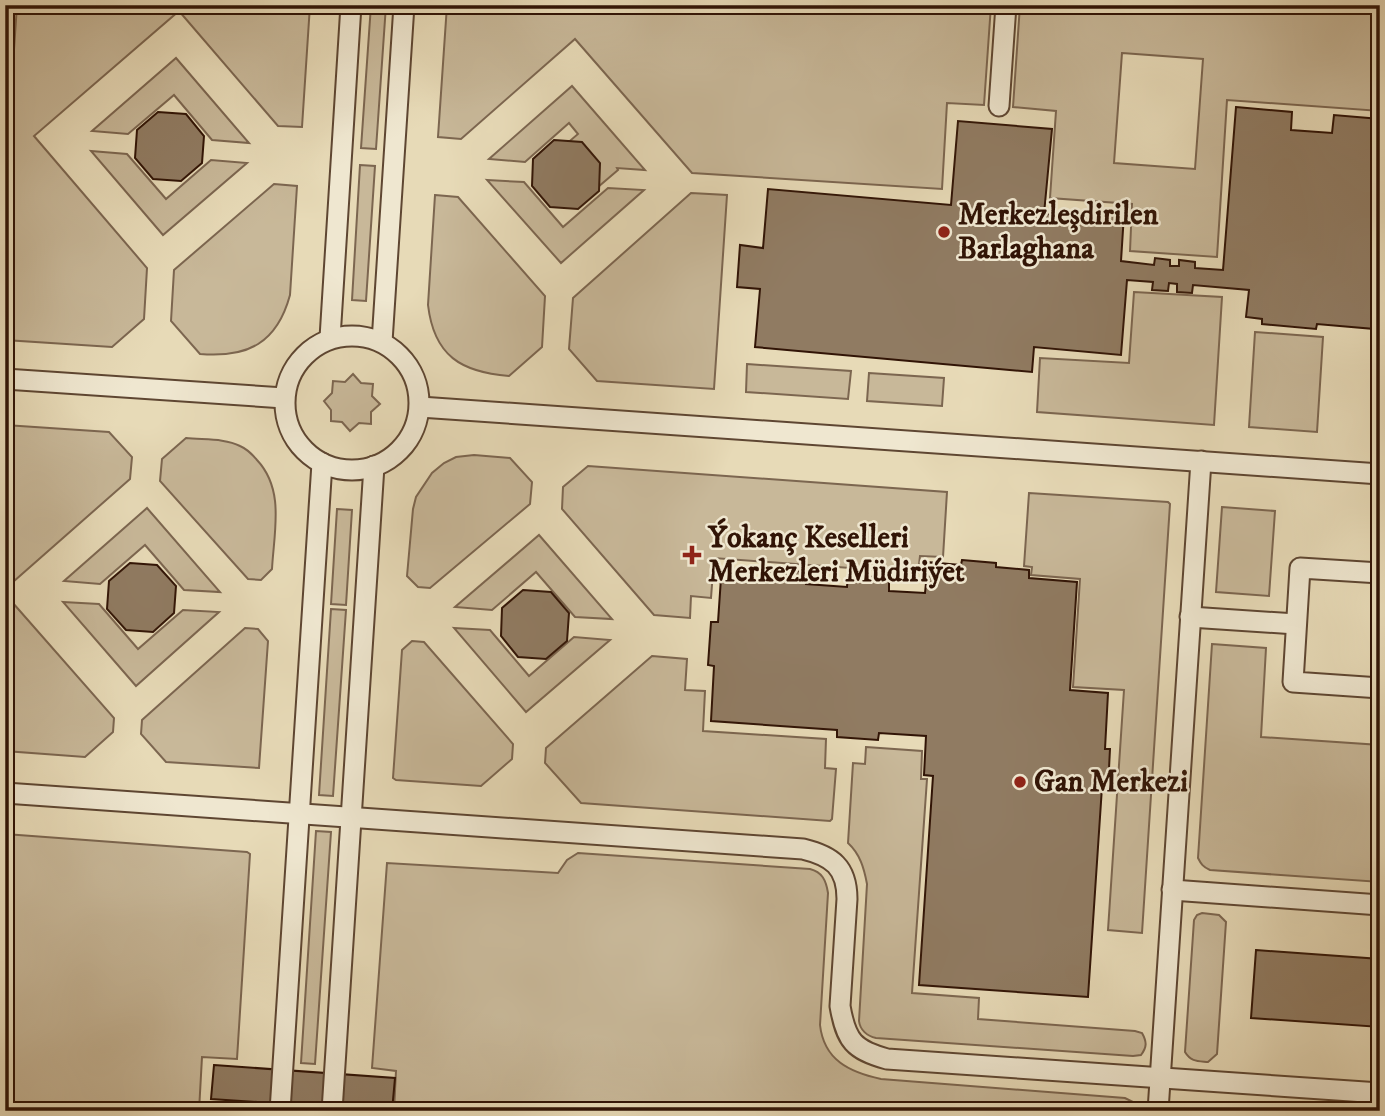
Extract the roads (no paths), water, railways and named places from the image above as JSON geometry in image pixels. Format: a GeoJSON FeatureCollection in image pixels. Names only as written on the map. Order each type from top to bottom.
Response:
{"type":"FeatureCollection","features":[{"type":"Feature","properties":{"kind":"lane"},"geometry":{"type":"LineString","coordinates":[[330,338],[352,5]]}},
{"type":"Feature","properties":{"kind":"lane"},"geometry":{"type":"LineString","coordinates":[[382,342],[404,5]]}},
{"type":"Feature","properties":{"kind":"lane"},"geometry":{"type":"LineString","coordinates":[[999,106],[1006,5]]}},
{"type":"Feature","properties":{"kind":"lane"},"geometry":{"type":"LineString","coordinates":[[364,336],[382,342],[405,361],[418,391],[420,407],[410,438],[393,456],[374,466],[355,470],[339,469],[322,463],[298,444],[290,430],[284,398],[287,382],[299,361],[317,344],[330,338],[364,336]]}},
{"type":"Feature","properties":{"kind":"lane"},"geometry":{"type":"LineString","coordinates":[[5,379],[284,398]]}},
{"type":"Feature","properties":{"kind":"lane"},"geometry":{"type":"LineString","coordinates":[[420,407],[1380,474]]}},
{"type":"Feature","properties":{"kind":"lane"},"geometry":{"type":"LineString","coordinates":[[1158,1111],[1201,461]]}},
{"type":"Feature","properties":{"kind":"lane"},"geometry":{"type":"LineString","coordinates":[[280,1111],[322,463]]}},
{"type":"Feature","properties":{"kind":"lane"},"geometry":{"type":"LineString","coordinates":[[332,1111],[374,466]]}},
{"type":"Feature","properties":{"kind":"lane"},"geometry":{"type":"LineString","coordinates":[[1380,573],[1300,568],[1293,682],[1380,688]]}},
{"type":"Feature","properties":{"kind":"lane"},"geometry":{"type":"LineString","coordinates":[[1190,617],[1297,624]]}},
{"type":"Feature","properties":{"kind":"lane"},"geometry":{"type":"LineString","coordinates":[[5,793],[817,852],[837,865],[847,889],[840,1006],[848,1035],[864,1052],[887,1059],[1380,1093]]}},
{"type":"Feature","properties":{"kind":"lane"},"geometry":{"type":"LineString","coordinates":[[1172,890],[1380,905]]}},
{"type":"Feature","properties":{"kind":"place","name":"Merkezleşdirilen Barlaghana"},"geometry":{"type":"Point","coordinates":[944,232]}},
{"type":"Feature","properties":{"kind":"place","name":"Ýokanç Keselleri Merkezleri Müdiriýet"},"geometry":{"type":"Point","coordinates":[692,555]}},
{"type":"Feature","properties":{"kind":"place","name":"Gan Merkezi"},"geometry":{"type":"Point","coordinates":[1020,782]}}]}
